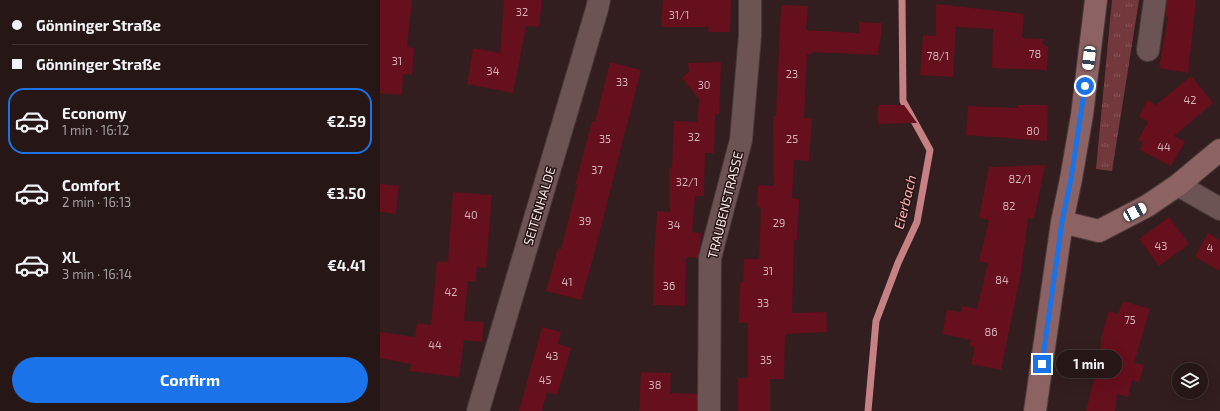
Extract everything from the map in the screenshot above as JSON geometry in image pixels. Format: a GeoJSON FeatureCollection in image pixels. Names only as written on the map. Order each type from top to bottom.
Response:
{"type":"FeatureCollection","features":[{"type":"Feature","properties":{"kind":"main road"},"geometry":{"type":"LineString","coordinates":[[1035,411],[1062,222],[1082,115],[1096,0]]}},
{"type":"Feature","properties":{"kind":"main road"},"geometry":{"type":"LineString","coordinates":[[1062,222],[1099,231],[1147,206],[1178,185],[1220,150]]}},
{"type":"Feature","properties":{"kind":"street","name":"SEITENHALDE"},"geometry":{"type":"LineString","coordinates":[[478,411],[598,9],[599,0]]}},
{"type":"Feature","properties":{"kind":"street","name":"TRAUBENSTRASSE"},"geometry":{"type":"LineString","coordinates":[[709,411],[710,258],[740,140],[750,36],[750,0]]}},
{"type":"Feature","properties":{"kind":"street"},"geometry":{"type":"LineString","coordinates":[[1148,50],[1155,0]]}},
{"type":"Feature","properties":{"kind":"street"},"geometry":{"type":"LineString","coordinates":[[1178,185],[1220,209]]}},
{"type":"Feature","properties":{"kind":"green space"},"geometry":{"type":"Polygon","coordinates":[[[1112,0],[1139,0],[1112,171],[1096,169],[1112,0]]]}},
{"type":"Feature","properties":{"kind":"building"},"geometry":{"type":"Polygon","coordinates":[[[380,0],[412,0],[407,47],[414,48],[412,75],[403,74],[402,95],[380,93],[380,0]]]}},
{"type":"Feature","properties":{"kind":"building"},"geometry":{"type":"Polygon","coordinates":[[[504,0],[542,0],[539,27],[526,26],[513,93],[467,84],[473,48],[500,53],[504,0]]]}},
{"type":"Feature","properties":{"kind":"building"},"geometry":{"type":"Polygon","coordinates":[[[663,0],[731,0],[730,32],[708,32],[709,27],[661,27],[663,0]]]}},
{"type":"Feature","properties":{"kind":"building"},"geometry":{"type":"Polygon","coordinates":[[[1167,0],[1196,0],[1188,73],[1159,68],[1168,17],[1165,16],[1167,0]]]}},
{"type":"Feature","properties":{"kind":"building"},"geometry":{"type":"Polygon","coordinates":[[[936,4],[1024,14],[1022,38],[1044,39],[1042,43],[1048,47],[1047,70],[992,68],[993,29],[956,27],[953,77],[920,75],[923,35],[936,36],[936,4]]]}},
{"type":"Feature","properties":{"kind":"building"},"geometry":{"type":"Polygon","coordinates":[[[781,5],[808,6],[806,30],[859,33],[859,22],[882,23],[881,34],[878,55],[812,52],[812,54],[807,54],[804,118],[812,118],[809,161],[794,160],[792,198],[799,199],[797,240],[794,240],[792,313],[826,312],[827,332],[785,334],[784,379],[770,379],[770,411],[738,411],[738,378],[748,378],[748,323],[739,323],[740,282],[743,282],[744,259],[759,259],[761,208],[757,207],[758,185],[774,186],[773,116],[776,116],[781,5]]]}},
{"type":"Feature","properties":{"kind":"building"},"geometry":{"type":"Polygon","coordinates":[[[610,62],[641,70],[581,300],[546,291],[558,248],[561,249],[577,185],[575,185],[592,121],[595,122],[610,62]]]}},
{"type":"Feature","properties":{"kind":"building"},"geometry":{"type":"Polygon","coordinates":[[[721,62],[719,114],[715,114],[714,153],[705,153],[704,196],[695,196],[692,232],[701,233],[700,246],[698,258],[686,257],[685,306],[653,305],[657,211],[670,212],[669,168],[672,168],[674,121],[697,122],[699,99],[682,78],[689,72],[688,63],[721,62]]]}},
{"type":"Feature","properties":{"kind":"building"},"geometry":{"type":"Polygon","coordinates":[[[1191,76],[1213,103],[1174,136],[1185,142],[1171,166],[1140,150],[1143,142],[1138,140],[1148,122],[1139,117],[1147,100],[1156,105],[1191,76]]]}},
{"type":"Feature","properties":{"kind":"building"},"geometry":{"type":"Polygon","coordinates":[[[878,105],[904,105],[917,123],[878,124],[878,105]]]}},
{"type":"Feature","properties":{"kind":"building"},"geometry":{"type":"Polygon","coordinates":[[[1018,105],[1048,105],[1047,141],[966,135],[968,106],[1018,108],[1018,105]]]}},
{"type":"Feature","properties":{"kind":"building"},"geometry":{"type":"Polygon","coordinates":[[[1045,165],[1034,219],[1028,218],[1021,272],[1001,370],[971,364],[975,347],[969,346],[971,340],[942,334],[947,310],[961,312],[962,306],[977,309],[988,263],[979,261],[989,220],[979,218],[989,167],[1045,165]]]}},
{"type":"Feature","properties":{"kind":"building"},"geometry":{"type":"Polygon","coordinates":[[[380,184],[399,186],[396,214],[380,212],[380,184]]]}},
{"type":"Feature","properties":{"kind":"building"},"geometry":{"type":"Polygon","coordinates":[[[453,192],[492,195],[486,268],[477,267],[475,282],[468,281],[464,321],[484,322],[482,342],[464,340],[459,377],[410,371],[411,364],[380,358],[380,332],[415,337],[417,323],[431,325],[437,261],[448,262],[453,192]]]}},
{"type":"Feature","properties":{"kind":"building"},"geometry":{"type":"Polygon","coordinates":[[[1169,217],[1189,244],[1159,266],[1139,239],[1169,217]]]}},
{"type":"Feature","properties":{"kind":"building"},"geometry":{"type":"Polygon","coordinates":[[[1208,233],[1220,240],[1220,271],[1195,257],[1208,233]]]}},
{"type":"Feature","properties":{"kind":"building"},"geometry":{"type":"Polygon","coordinates":[[[1123,301],[1150,309],[1134,363],[1144,365],[1139,382],[1132,380],[1128,397],[1117,394],[1115,411],[1086,411],[1100,355],[1101,338],[1109,311],[1118,314],[1123,301]]]}},
{"type":"Feature","properties":{"kind":"building"},"geometry":{"type":"Polygon","coordinates":[[[542,327],[561,332],[558,344],[571,348],[557,395],[547,392],[542,411],[519,411],[542,327]]]}},
{"type":"Feature","properties":{"kind":"building"},"geometry":{"type":"Polygon","coordinates":[[[641,372],[671,373],[670,393],[697,394],[697,411],[639,411],[641,372]]]}},
{"type":"Feature","properties":{"kind":"waterway","name":"Eierbach"},"geometry":{"type":"LineString","coordinates":[[868,411],[876,321],[898,263],[917,222],[930,150],[903,101],[902,0]]}},
{"type":"Feature","properties":{"kind":"route"},"geometry":{"type":"LineString","coordinates":[[1042,364],[1062,222],[1082,115],[1085,86]]}}]}
